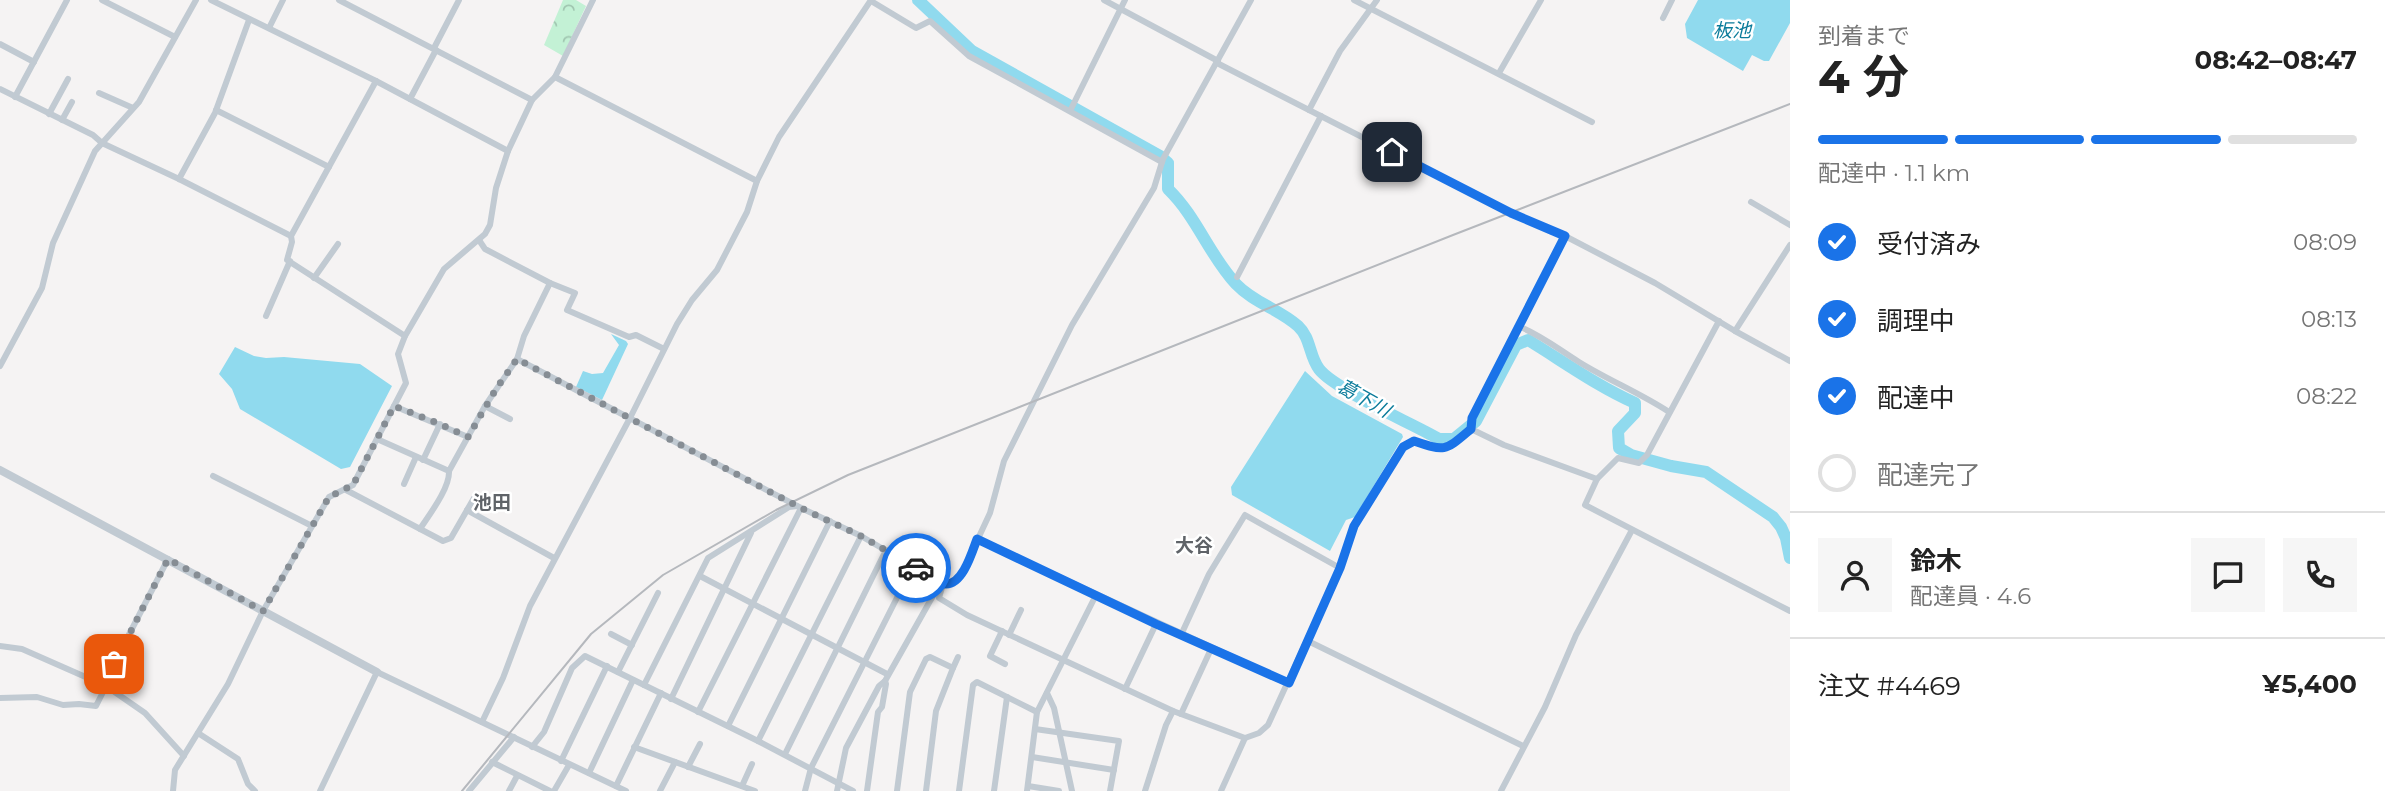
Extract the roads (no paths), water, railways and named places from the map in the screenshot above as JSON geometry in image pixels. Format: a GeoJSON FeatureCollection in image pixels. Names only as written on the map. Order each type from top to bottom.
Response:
{"type":"FeatureCollection","features":[{"type":"Feature","properties":{"kind":"street"},"geometry":{"type":"LineString","coordinates":[[15,97],[67,0]]}},
{"type":"Feature","properties":{"kind":"street"},"geometry":{"type":"LineString","coordinates":[[102,0],[175,37]]}},
{"type":"Feature","properties":{"kind":"street"},"geometry":{"type":"LineString","coordinates":[[0,366],[42,288],[53,243],[95,151],[139,102],[196,0]]}},
{"type":"Feature","properties":{"kind":"street"},"geometry":{"type":"LineString","coordinates":[[211,0],[508,151]]}},
{"type":"Feature","properties":{"kind":"street"},"geometry":{"type":"LineString","coordinates":[[269,28],[283,0]]}},
{"type":"Feature","properties":{"kind":"street"},"geometry":{"type":"LineString","coordinates":[[339,0],[532,100]]}},
{"type":"Feature","properties":{"kind":"street"},"geometry":{"type":"LineString","coordinates":[[410,99],[459,0]]}},
{"type":"Feature","properties":{"kind":"street"},"geometry":{"type":"LineString","coordinates":[[173,791],[175,770],[228,684],[263,611],[329,497],[353,485],[406,383],[398,354],[405,336],[444,269],[485,234],[490,225],[499,179],[508,151],[532,100],[555,77],[593,0]]}},
{"type":"Feature","properties":{"kind":"street"},"geometry":{"type":"LineString","coordinates":[[1104,0],[1309,110],[1511,213],[1565,236],[1655,282],[1790,361]]}},
{"type":"Feature","properties":{"kind":"street"},"geometry":{"type":"LineString","coordinates":[[1070,111],[1125,0]]}},
{"type":"Feature","properties":{"kind":"street"},"geometry":{"type":"LineString","coordinates":[[1251,0],[1162,162],[1154,188],[1072,325],[1004,461],[990,513],[963,571],[955,580],[943,584],[939,592],[942,601],[1177,712],[1245,738],[1259,733],[1268,725],[1289,683],[1340,568],[1354,526],[1403,447],[1414,441],[1440,450],[1451,446],[1471,429],[1472,418],[1565,236]]}},
{"type":"Feature","properties":{"kind":"street"},"geometry":{"type":"LineString","coordinates":[[1354,0],[1592,122]]}},
{"type":"Feature","properties":{"kind":"street"},"geometry":{"type":"LineString","coordinates":[[1309,110],[1340,51],[1377,0]]}},
{"type":"Feature","properties":{"kind":"street"},"geometry":{"type":"LineString","coordinates":[[1499,73],[1541,0]]}},
{"type":"Feature","properties":{"kind":"street"},"geometry":{"type":"LineString","coordinates":[[1662,18],[1672,0]]}},
{"type":"Feature","properties":{"kind":"street"},"geometry":{"type":"LineString","coordinates":[[482,722],[503,678],[530,606],[664,349],[692,300],[717,270],[747,212],[757,181],[779,137],[871,1],[916,28],[930,21],[970,55],[1162,162]]}},
{"type":"Feature","properties":{"kind":"street"},"geometry":{"type":"LineString","coordinates":[[179,179],[216,110],[249,20]]}},
{"type":"Feature","properties":{"kind":"street"},"geometry":{"type":"LineString","coordinates":[[0,44],[34,62]]}},
{"type":"Feature","properties":{"kind":"street"},"geometry":{"type":"LineString","coordinates":[[555,77],[757,181]]}},
{"type":"Feature","properties":{"kind":"street"},"geometry":{"type":"LineString","coordinates":[[49,114],[68,79]]}},
{"type":"Feature","properties":{"kind":"street"},"geometry":{"type":"LineString","coordinates":[[376,82],[291,236],[287,260],[405,336]]}},
{"type":"Feature","properties":{"kind":"street"},"geometry":{"type":"LineString","coordinates":[[0,89],[93,135],[102,143],[291,236]]}},
{"type":"Feature","properties":{"kind":"street"},"geometry":{"type":"LineString","coordinates":[[99,93],[133,108]]}},
{"type":"Feature","properties":{"kind":"street"},"geometry":{"type":"LineString","coordinates":[[62,120],[72,102]]}},
{"type":"Feature","properties":{"kind":"street"},"geometry":{"type":"LineString","coordinates":[[216,110],[329,167]]}},
{"type":"Feature","properties":{"kind":"street"},"geometry":{"type":"LineString","coordinates":[[1237,277],[1321,116]]}},
{"type":"Feature","properties":{"kind":"street"},"geometry":{"type":"LineString","coordinates":[[1751,202],[1790,225]]}},
{"type":"Feature","properties":{"kind":"street"},"geometry":{"type":"LineString","coordinates":[[479,240],[485,249],[575,293],[567,310],[629,337],[636,335],[664,349]]}},
{"type":"Feature","properties":{"kind":"street"},"geometry":{"type":"LineString","coordinates":[[314,278],[338,244]]}},
{"type":"Feature","properties":{"kind":"street"},"geometry":{"type":"LineString","coordinates":[[1735,331],[1790,245]]}},
{"type":"Feature","properties":{"kind":"street"},"geometry":{"type":"LineString","coordinates":[[266,316],[290,261]]}},
{"type":"Feature","properties":{"kind":"street"},"geometry":{"type":"LineString","coordinates":[[421,529],[485,406],[517,359],[524,336],[550,283]]}},
{"type":"Feature","properties":{"kind":"street"},"geometry":{"type":"LineString","coordinates":[[1719,321],[1647,455],[1639,463],[1618,458],[1597,479],[1585,505],[1790,611]]}},
{"type":"Feature","properties":{"kind":"street"},"geometry":{"type":"LineString","coordinates":[[1518,326],[1541,335],[1580,363],[1669,412]]}},
{"type":"Feature","properties":{"kind":"street"},"geometry":{"type":"LineString","coordinates":[[517,359],[799,507],[861,536],[943,584]]}},
{"type":"Feature","properties":{"kind":"street"},"geometry":{"type":"LineString","coordinates":[[394,406],[468,437]]}},
{"type":"Feature","properties":{"kind":"street"},"geometry":{"type":"LineString","coordinates":[[485,406],[510,419]]}},
{"type":"Feature","properties":{"kind":"street"},"geometry":{"type":"LineString","coordinates":[[404,484],[440,424]]}},
{"type":"Feature","properties":{"kind":"street"},"geometry":{"type":"LineString","coordinates":[[1471,429],[1504,445],[1597,479]]}},
{"type":"Feature","properties":{"kind":"street"},"geometry":{"type":"LineString","coordinates":[[377,439],[449,471]]}},
{"type":"Feature","properties":{"kind":"street"},"geometry":{"type":"LineString","coordinates":[[0,470],[377,671],[626,791]]}},
{"type":"Feature","properties":{"kind":"street"},"geometry":{"type":"LineString","coordinates":[[213,476],[312,526]]}},
{"type":"Feature","properties":{"kind":"street"},"geometry":{"type":"LineString","coordinates":[[346,490],[443,541],[451,538],[474,498]]}},
{"type":"Feature","properties":{"kind":"street"},"geometry":{"type":"LineString","coordinates":[[644,685],[708,558],[789,507],[799,507]]}},
{"type":"Feature","properties":{"kind":"street"},"geometry":{"type":"LineString","coordinates":[[698,712],[799,507]]}},
{"type":"Feature","properties":{"kind":"street"},"geometry":{"type":"LineString","coordinates":[[467,510],[554,558]]}},
{"type":"Feature","properties":{"kind":"street"},"geometry":{"type":"LineString","coordinates":[[1181,635],[1209,574],[1245,515],[1340,568]]}},
{"type":"Feature","properties":{"kind":"street"},"geometry":{"type":"LineString","coordinates":[[728,726],[830,521]]}},
{"type":"Feature","properties":{"kind":"street"},"geometry":{"type":"LineString","coordinates":[[1501,791],[1545,707],[1576,635],[1632,530]]}},
{"type":"Feature","properties":{"kind":"street"},"geometry":{"type":"LineString","coordinates":[[671,699],[752,531]]}},
{"type":"Feature","properties":{"kind":"street"},"geometry":{"type":"LineString","coordinates":[[758,741],[861,536]]}},
{"type":"Feature","properties":{"kind":"street"},"geometry":{"type":"LineString","coordinates":[[977,539],[1156,624],[1289,683]]}},
{"type":"Feature","properties":{"kind":"street"},"geometry":{"type":"LineString","coordinates":[[785,754],[886,550]]}},
{"type":"Feature","properties":{"kind":"street"},"geometry":{"type":"LineString","coordinates":[[0,698],[37,697],[63,705],[96,706],[168,559]]}},
{"type":"Feature","properties":{"kind":"street"},"geometry":{"type":"LineString","coordinates":[[805,791],[811,768],[913,566]]}},
{"type":"Feature","properties":{"kind":"street"},"geometry":{"type":"LineString","coordinates":[[700,576],[864,662],[886,678]]}},
{"type":"Feature","properties":{"kind":"street"},"geometry":{"type":"LineString","coordinates":[[837,791],[846,748],[879,686],[934,594],[939,592]]}},
{"type":"Feature","properties":{"kind":"street"},"geometry":{"type":"LineString","coordinates":[[618,672],[658,593]]}},
{"type":"Feature","properties":{"kind":"street"},"geometry":{"type":"LineString","coordinates":[[1059,791],[1028,788],[1037,712],[1096,595]]}},
{"type":"Feature","properties":{"kind":"street"},"geometry":{"type":"LineString","coordinates":[[1005,664],[990,656],[1021,610]]}},
{"type":"Feature","properties":{"kind":"street"},"geometry":{"type":"LineString","coordinates":[[1125,689],[1156,624]]}},
{"type":"Feature","properties":{"kind":"street"},"geometry":{"type":"LineString","coordinates":[[611,634],[632,645]]}},
{"type":"Feature","properties":{"kind":"street"},"geometry":{"type":"LineString","coordinates":[[1308,641],[1523,746]]}},
{"type":"Feature","properties":{"kind":"street"},"geometry":{"type":"LineString","coordinates":[[0,646],[22,649],[104,685],[145,713],[184,756]]}},
{"type":"Feature","properties":{"kind":"street"},"geometry":{"type":"LineString","coordinates":[[1145,791],[1166,725],[1177,712],[1211,649]]}},
{"type":"Feature","properties":{"kind":"street"},"geometry":{"type":"LineString","coordinates":[[532,747],[544,732],[572,668],[585,656],[785,754],[853,791]]}},
{"type":"Feature","properties":{"kind":"street"},"geometry":{"type":"LineString","coordinates":[[897,791],[910,692],[926,659],[930,657],[953,668]]}},
{"type":"Feature","properties":{"kind":"street"},"geometry":{"type":"LineString","coordinates":[[926,791],[936,711],[958,657]]}},
{"type":"Feature","properties":{"kind":"street"},"geometry":{"type":"LineString","coordinates":[[561,761],[607,666]]}},
{"type":"Feature","properties":{"kind":"street"},"geometry":{"type":"LineString","coordinates":[[320,791],[377,671]]}},
{"type":"Feature","properties":{"kind":"street"},"geometry":{"type":"LineString","coordinates":[[867,791],[878,712],[882,707],[886,678]]}},
{"type":"Feature","properties":{"kind":"street"},"geometry":{"type":"LineString","coordinates":[[589,773],[633,680]]}},
{"type":"Feature","properties":{"kind":"street"},"geometry":{"type":"LineString","coordinates":[[959,791],[976,682],[1037,712]]}},
{"type":"Feature","properties":{"kind":"street"},"geometry":{"type":"LineString","coordinates":[[616,786],[661,693]]}},
{"type":"Feature","properties":{"kind":"street"},"geometry":{"type":"LineString","coordinates":[[1047,693],[1054,708],[1072,791]]}},
{"type":"Feature","properties":{"kind":"street"},"geometry":{"type":"LineString","coordinates":[[994,791],[1007,697]]}},
{"type":"Feature","properties":{"kind":"street"},"geometry":{"type":"LineString","coordinates":[[1035,729],[1119,741],[1110,791]]}},
{"type":"Feature","properties":{"kind":"street"},"geometry":{"type":"LineString","coordinates":[[198,733],[238,759],[248,784],[255,791]]}},
{"type":"Feature","properties":{"kind":"street"},"geometry":{"type":"LineString","coordinates":[[469,791],[514,737]]}},
{"type":"Feature","properties":{"kind":"street"},"geometry":{"type":"LineString","coordinates":[[1221,791],[1245,738]]}},
{"type":"Feature","properties":{"kind":"street"},"geometry":{"type":"LineString","coordinates":[[688,767],[700,744]]}},
{"type":"Feature","properties":{"kind":"street"},"geometry":{"type":"LineString","coordinates":[[634,747],[755,791]]}},
{"type":"Feature","properties":{"kind":"street"},"geometry":{"type":"LineString","coordinates":[[1032,757],[1114,770]]}},
{"type":"Feature","properties":{"kind":"street"},"geometry":{"type":"LineString","coordinates":[[492,762],[548,790],[569,765]]}},
{"type":"Feature","properties":{"kind":"street"},"geometry":{"type":"LineString","coordinates":[[660,791],[675,762]]}},
{"type":"Feature","properties":{"kind":"street"},"geometry":{"type":"LineString","coordinates":[[742,786],[752,764]]}},
{"type":"Feature","properties":{"kind":"street"},"geometry":{"type":"LineString","coordinates":[[509,791],[517,776]]}},
{"type":"Feature","properties":{"kind":"water","name":"板池"},"geometry":{"type":"Polygon","coordinates":[[[1698,0],[1790,0],[1790,23],[1769,61],[1752,55],[1743,71],[1687,38],[1685,24],[1698,0]]]}},
{"type":"Feature","properties":{"kind":"water"},"geometry":{"type":"Polygon","coordinates":[[[611,334],[628,344],[602,400],[576,387],[583,371],[603,373],[619,345],[611,334]]]}},
{"type":"Feature","properties":{"kind":"water"},"geometry":{"type":"Polygon","coordinates":[[[235,347],[254,356],[266,358],[284,357],[360,364],[392,386],[350,467],[341,469],[240,409],[232,389],[219,374],[235,347]]]}},
{"type":"Feature","properties":{"kind":"water"},"geometry":{"type":"Polygon","coordinates":[[[1305,371],[1332,396],[1403,437],[1355,517],[1346,520],[1330,551],[1232,495],[1231,487],[1305,371]]]}},
{"type":"Feature","properties":{"kind":"waterway","name":"葛下川"},"geometry":{"type":"LineString","coordinates":[[918,0],[972,51],[1160,156],[1168,163],[1168,189],[1187,212],[1227,273],[1243,291],[1298,326],[1319,369],[1340,386],[1439,439],[1454,439],[1476,421],[1516,345],[1528,340],[1635,403],[1635,413],[1618,431],[1619,448],[1631,455],[1706,472],[1773,517],[1786,538],[1790,558]]}},
{"type":"Feature","properties":{"kind":"railway"},"geometry":{"type":"LineString","coordinates":[[462,791],[591,634],[663,575],[776,510],[848,475],[1790,104]]}},
{"type":"Feature","properties":{"kind":"district","name":"池田"},"geometry":{"type":"Point","coordinates":[492,502]}},
{"type":"Feature","properties":{"kind":"district","name":"大谷"},"geometry":{"type":"Point","coordinates":[1194,545]}}]}
